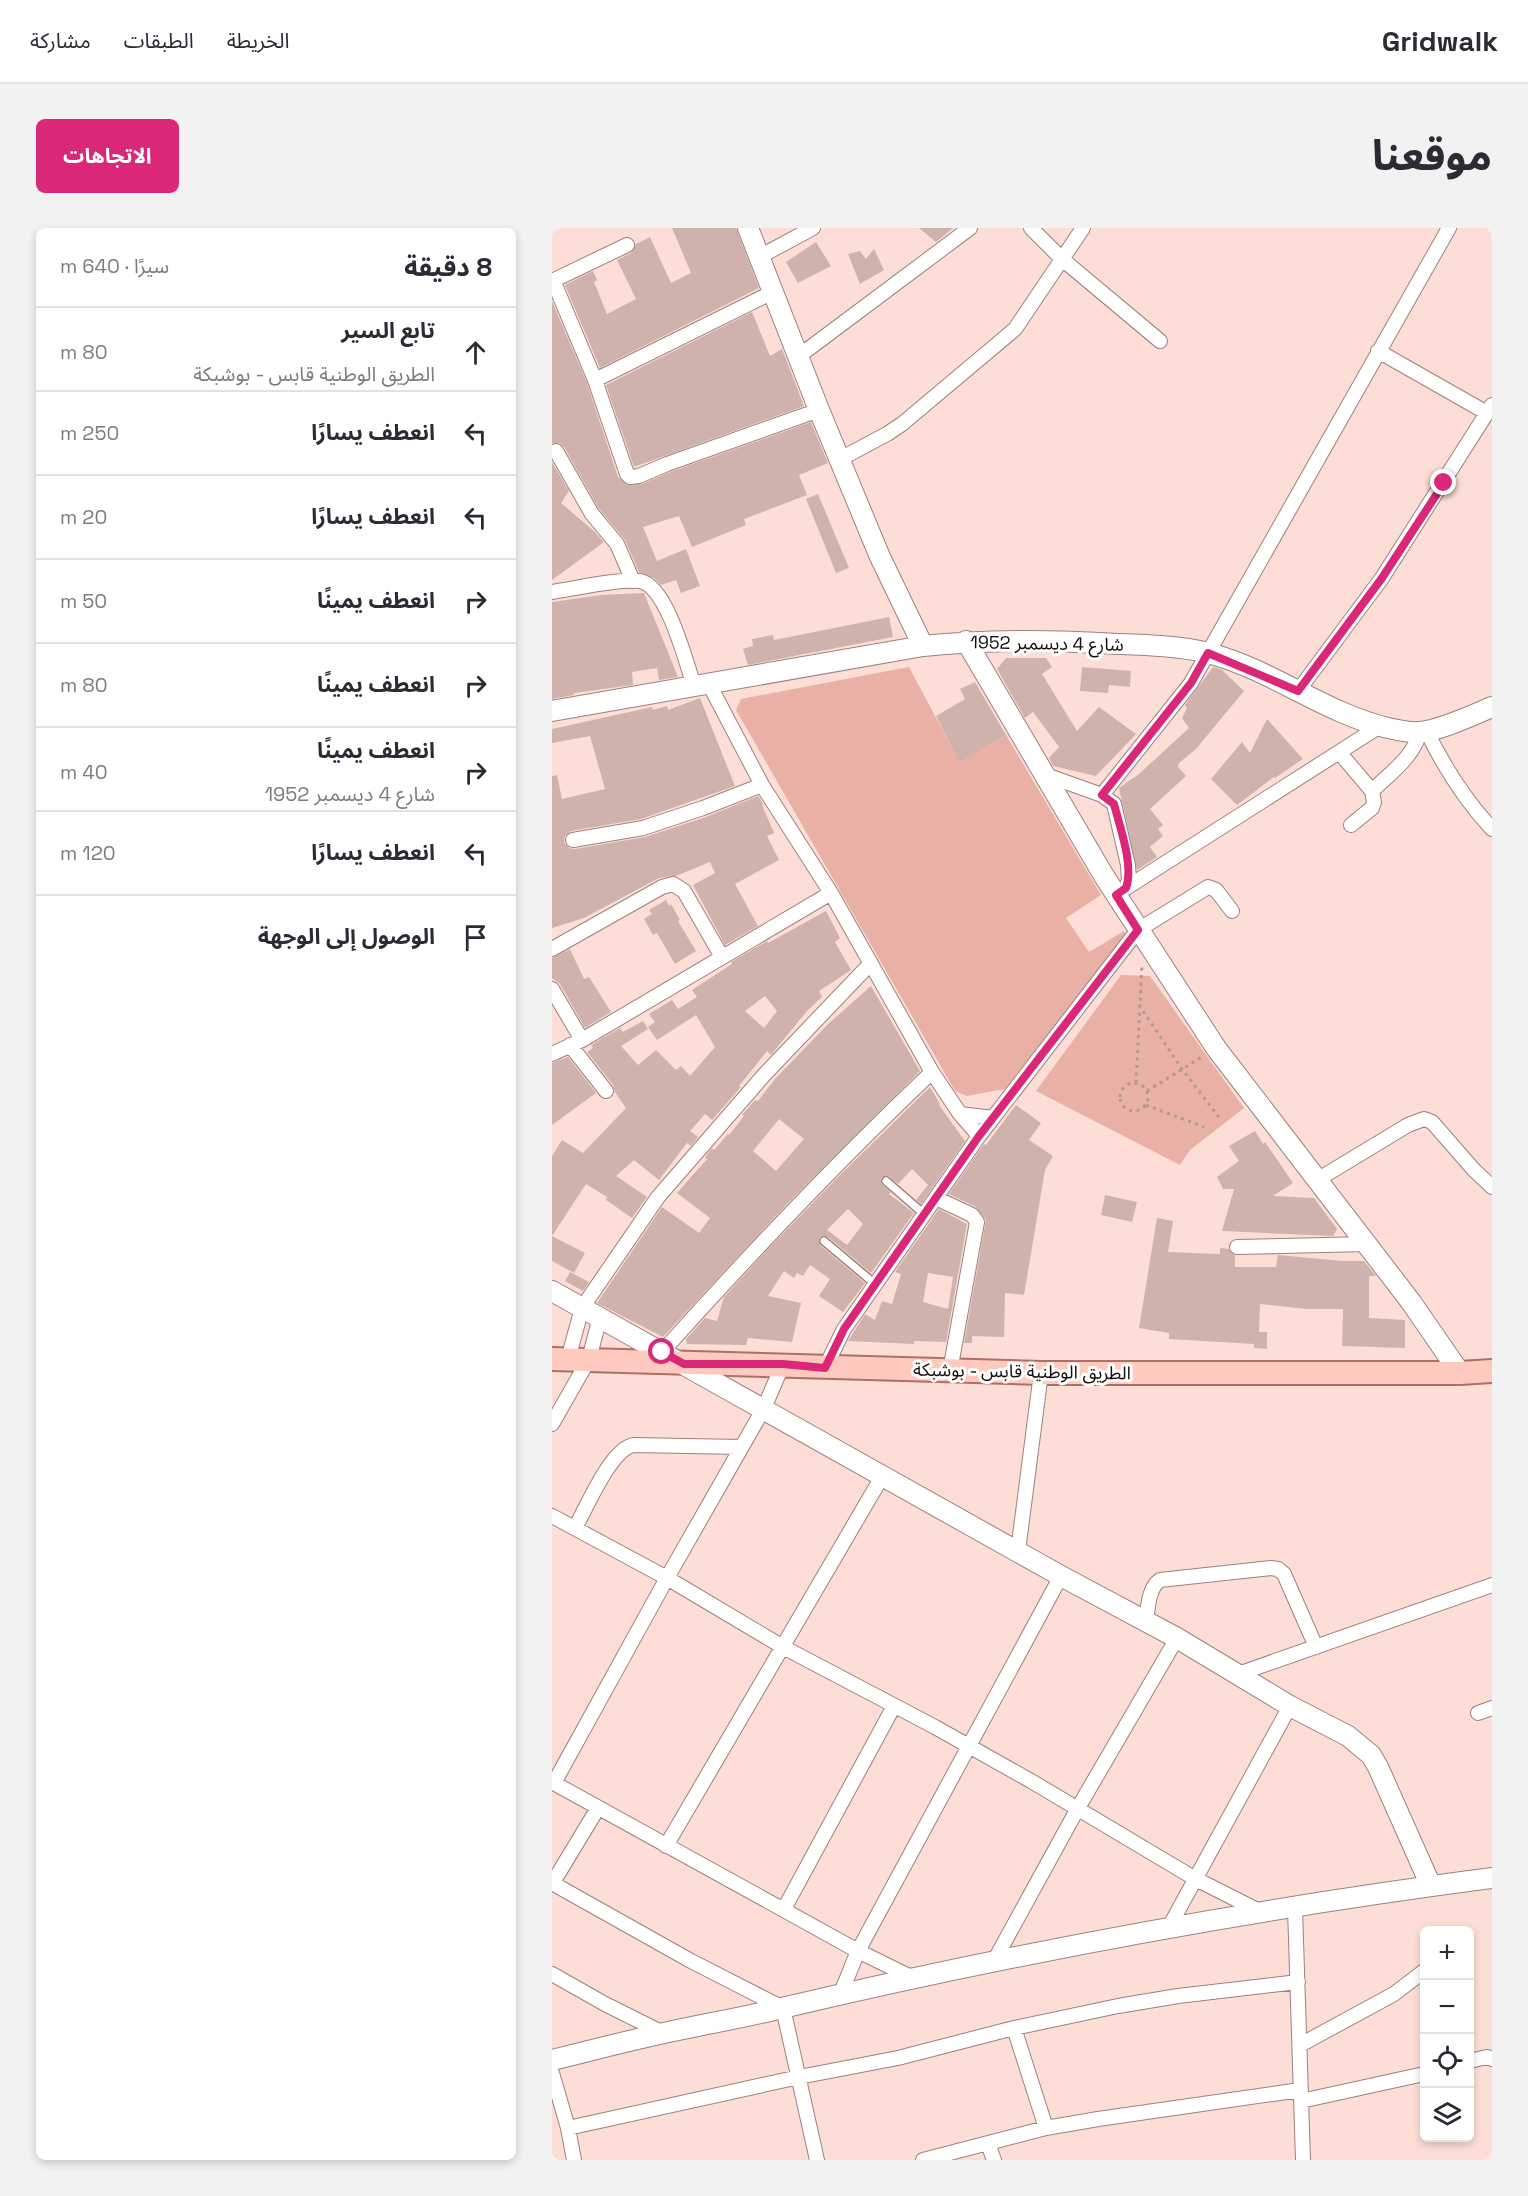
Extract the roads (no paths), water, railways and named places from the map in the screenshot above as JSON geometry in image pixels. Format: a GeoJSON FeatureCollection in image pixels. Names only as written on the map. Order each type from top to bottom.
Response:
{"type":"FeatureCollection","features":[{"type":"Feature","properties":{"kind":"main road","name":"الطريق الوطنية قابس - بوشبكة"},"geometry":{"type":"LineString","coordinates":[[570,1359],[1041,1373],[1460,1373],[1492,1371]]}},
{"type":"Feature","properties":{"kind":"street"},"geometry":{"type":"LineString","coordinates":[[748,228],[819,410],[880,557],[923,646]]}},
{"type":"Feature","properties":{"kind":"street"},"geometry":{"type":"LineString","coordinates":[[759,257],[813,228]]}},
{"type":"Feature","properties":{"kind":"street"},"geometry":{"type":"LineString","coordinates":[[799,356],[970,228]]}},
{"type":"Feature","properties":{"kind":"street"},"geometry":{"type":"LineString","coordinates":[[1031,228],[1062,259],[1160,340]]}},
{"type":"Feature","properties":{"kind":"street"},"geometry":{"type":"LineString","coordinates":[[840,459],[888,434],[902,424],[1015,329],[1083,228]]}},
{"type":"Feature","properties":{"kind":"street"},"geometry":{"type":"LineString","coordinates":[[1102,795],[1191,683],[1449,228]]}},
{"type":"Feature","properties":{"kind":"street"},"geometry":{"type":"LineString","coordinates":[[627,245],[552,280],[596,380],[627,474],[634,478],[819,410]]}},
{"type":"Feature","properties":{"kind":"street"},"geometry":{"type":"LineString","coordinates":[[596,380],[773,292]]}},
{"type":"Feature","properties":{"kind":"street"},"geometry":{"type":"LineString","coordinates":[[1298,691],[1382,578],[1490,409],[1378,351]]}},
{"type":"Feature","properties":{"kind":"street"},"geometry":{"type":"LineString","coordinates":[[556,451],[592,514],[617,544],[633,580]]}},
{"type":"Feature","properties":{"kind":"street"},"geometry":{"type":"LineString","coordinates":[[552,592],[633,580],[647,584],[663,603],[701,685],[831,893],[932,1072],[979,1136]]}},
{"type":"Feature","properties":{"kind":"street","name":"شارع 4 ديسمبر 1952"},"geometry":{"type":"LineString","coordinates":[[552,711],[923,646],[966,641],[1043,639],[1140,645],[1208,653],[1298,691],[1352,718],[1380,726],[1423,731],[1492,707]]}},
{"type":"Feature","properties":{"kind":"street"},"geometry":{"type":"LineString","coordinates":[[966,641],[1043,774],[1121,892],[1141,934],[1216,1048],[1411,1302],[1460,1373]]}},
{"type":"Feature","properties":{"kind":"street"},"geometry":{"type":"LineString","coordinates":[[1121,892],[1380,726]]}},
{"type":"Feature","properties":{"kind":"street"},"geometry":{"type":"LineString","coordinates":[[1372,791],[1406,759],[1417,745],[1423,731]]}},
{"type":"Feature","properties":{"kind":"street"},"geometry":{"type":"LineString","coordinates":[[1423,731],[1469,803],[1492,829]]}},
{"type":"Feature","properties":{"kind":"street"},"geometry":{"type":"LineString","coordinates":[[1339,752],[1372,791],[1374,802],[1372,808],[1351,825]]}},
{"type":"Feature","properties":{"kind":"street"},"geometry":{"type":"LineString","coordinates":[[1043,774],[1102,795],[1114,804],[1128,864],[1129,880],[1121,892]]}},
{"type":"Feature","properties":{"kind":"street"},"geometry":{"type":"LineString","coordinates":[[573,840],[643,828],[762,785]]}},
{"type":"Feature","properties":{"kind":"street"},"geometry":{"type":"LineString","coordinates":[[552,949],[662,887],[673,884],[684,891],[722,957]]}},
{"type":"Feature","properties":{"kind":"street"},"geometry":{"type":"LineString","coordinates":[[825,1368],[844,1329],[979,1136],[1141,934],[1208,887],[1216,890],[1232,911]]}},
{"type":"Feature","properties":{"kind":"street"},"geometry":{"type":"LineString","coordinates":[[552,1054],[576,1043],[831,893]]}},
{"type":"Feature","properties":{"kind":"street"},"geometry":{"type":"LineString","coordinates":[[552,1424],[582,1308],[658,1197],[764,1075],[871,963]]}},
{"type":"Feature","properties":{"kind":"street"},"geometry":{"type":"LineString","coordinates":[[552,989],[576,1043],[606,1091]]}},
{"type":"Feature","properties":{"kind":"street"},"geometry":{"type":"LineString","coordinates":[[662,1352],[859,1141],[932,1072]]}},
{"type":"Feature","properties":{"kind":"street"},"geometry":{"type":"LineString","coordinates":[[960,1113],[993,1118]]}},
{"type":"Feature","properties":{"kind":"street"},"geometry":{"type":"LineString","coordinates":[[1317,1179],[1408,1125],[1424,1119],[1432,1122],[1492,1187]]}},
{"type":"Feature","properties":{"kind":"street"},"geometry":{"type":"LineString","coordinates":[[936,1198],[972,1215],[977,1222],[950,1371]]}},
{"type":"Feature","properties":{"kind":"street"},"geometry":{"type":"LineString","coordinates":[[1237,1247],[1366,1244]]}},
{"type":"Feature","properties":{"kind":"street"},"geometry":{"type":"LineString","coordinates":[[552,1291],[1061,1576],[1177,1638],[1290,1706],[1348,1736],[1371,1755],[1431,1886]]}},
{"type":"Feature","properties":{"kind":"street"},"geometry":{"type":"LineString","coordinates":[[570,1359],[600,1317]]}},
{"type":"Feature","properties":{"kind":"street"},"geometry":{"type":"LineString","coordinates":[[783,1364],[764,1408],[553,1782],[858,1951],[913,1978]]}},
{"type":"Feature","properties":{"kind":"street"},"geometry":{"type":"LineString","coordinates":[[1018,1551],[1041,1373]]}},
{"type":"Feature","properties":{"kind":"street"},"geometry":{"type":"LineString","coordinates":[[575,1528],[598,1484],[625,1448],[634,1445],[741,1447]]}},
{"type":"Feature","properties":{"kind":"street"},"geometry":{"type":"LineString","coordinates":[[666,1846],[883,1475]]}},
{"type":"Feature","properties":{"kind":"street"},"geometry":{"type":"LineString","coordinates":[[552,1516],[667,1578],[783,1647],[1078,1808],[1194,1878],[1261,1912]]}},
{"type":"Feature","properties":{"kind":"street"},"geometry":{"type":"LineString","coordinates":[[1146,1622],[1151,1594],[1154,1586],[1160,1580],[1278,1569],[1284,1574],[1316,1647]]}},
{"type":"Feature","properties":{"kind":"street"},"geometry":{"type":"LineString","coordinates":[[841,1993],[858,1951],[1061,1576]]}},
{"type":"Feature","properties":{"kind":"street"},"geometry":{"type":"LineString","coordinates":[[1238,1674],[1492,1585]]}},
{"type":"Feature","properties":{"kind":"street"},"geometry":{"type":"LineString","coordinates":[[994,1961],[1078,1808],[1177,1638]]}},
{"type":"Feature","properties":{"kind":"street"},"geometry":{"type":"LineString","coordinates":[[784,1909],[894,1706]]}},
{"type":"Feature","properties":{"kind":"street"},"geometry":{"type":"LineString","coordinates":[[1168,1929],[1290,1706]]}},
{"type":"Feature","properties":{"kind":"street"},"geometry":{"type":"LineString","coordinates":[[1478,1713],[1492,1708]]}},
{"type":"Feature","properties":{"kind":"street"},"geometry":{"type":"LineString","coordinates":[[598,1808],[552,1883],[691,1961],[783,2008]]}},
{"type":"Feature","properties":{"kind":"street"},"geometry":{"type":"LineString","coordinates":[[552,2060],[841,1993],[994,1961],[1261,1912],[1492,1878]]}},
{"type":"Feature","properties":{"kind":"street"},"geometry":{"type":"LineString","coordinates":[[1296,1908],[1302,2160]]}},
{"type":"Feature","properties":{"kind":"street"},"geometry":{"type":"LineString","coordinates":[[552,1974],[663,2033]]}},
{"type":"Feature","properties":{"kind":"street"},"geometry":{"type":"LineString","coordinates":[[1300,2045],[1394,1994],[1420,1975]]}},
{"type":"Feature","properties":{"kind":"street"},"geometry":{"type":"LineString","coordinates":[[568,2128],[898,2058],[1014,2028],[1151,2000],[1298,1982]]}},
{"type":"Feature","properties":{"kind":"street"},"geometry":{"type":"LineString","coordinates":[[783,2008],[817,2160]]}},
{"type":"Feature","properties":{"kind":"street"},"geometry":{"type":"LineString","coordinates":[[1014,2028],[1046,2128]]}},
{"type":"Feature","properties":{"kind":"street"},"geometry":{"type":"LineString","coordinates":[[1474,2060],[1487,2057],[1492,2059]]}},
{"type":"Feature","properties":{"kind":"street"},"geometry":{"type":"LineString","coordinates":[[552,2073],[568,2128],[574,2160]]}},
{"type":"Feature","properties":{"kind":"street"},"geometry":{"type":"LineString","coordinates":[[923,2160],[1046,2128],[1098,2119],[1300,2096],[1420,2075]]}},
{"type":"Feature","properties":{"kind":"street"},"geometry":{"type":"LineString","coordinates":[[988,2144],[994,2160]]}},
{"type":"Feature","properties":{"kind":"lane"},"geometry":{"type":"LineString","coordinates":[[886,1181],[924,1214]]}},
{"type":"Feature","properties":{"kind":"lane"},"geometry":{"type":"LineString","coordinates":[[824,1241],[875,1284]]}}]}
